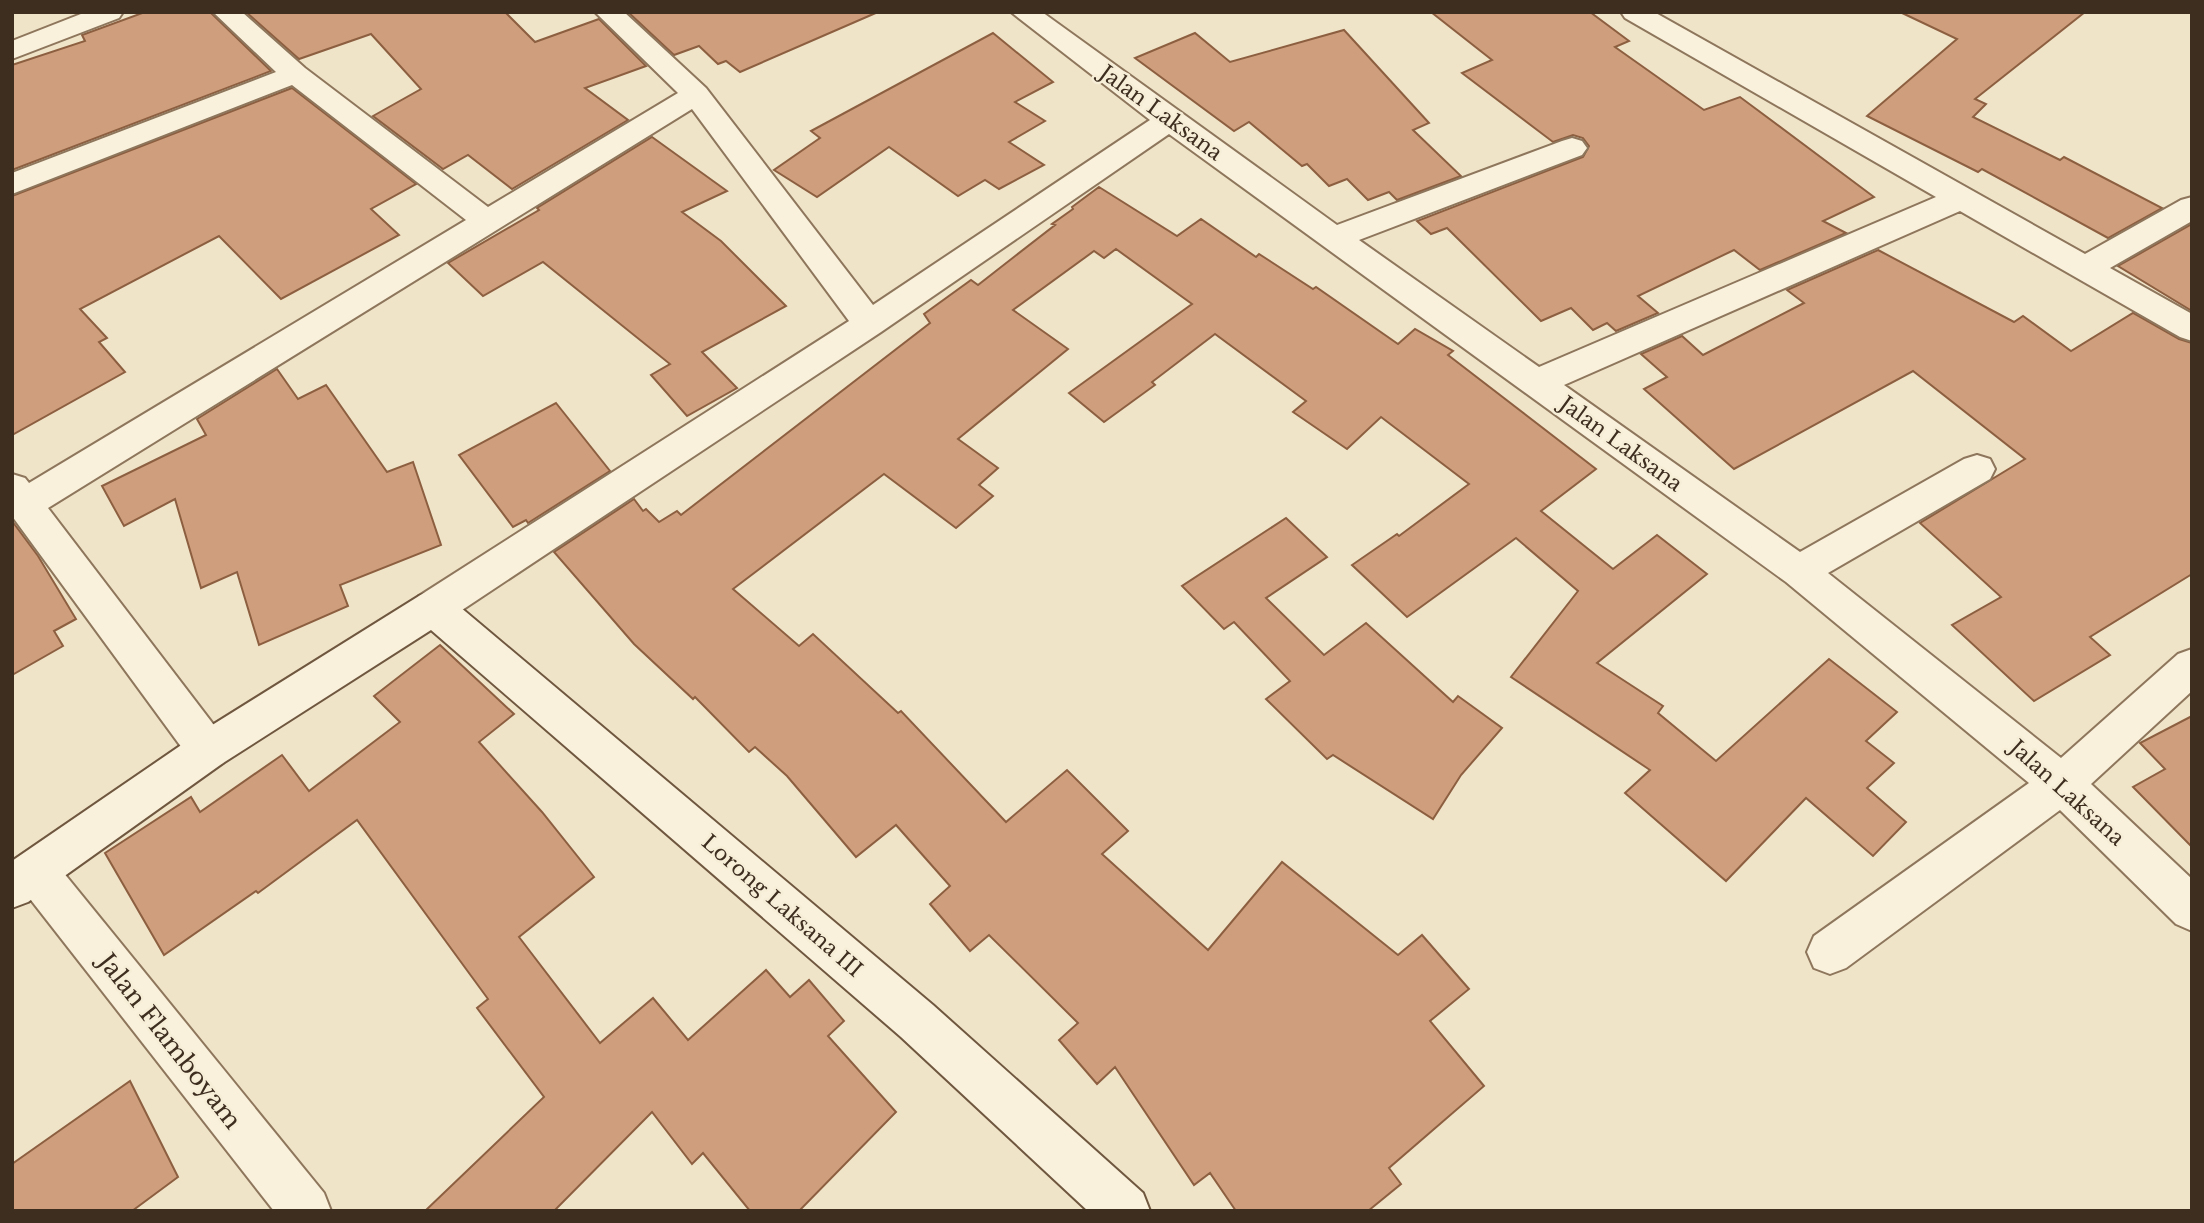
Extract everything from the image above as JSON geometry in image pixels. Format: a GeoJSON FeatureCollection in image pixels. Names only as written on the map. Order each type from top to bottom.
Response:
{"type":"FeatureCollection","features":[{"type":"Feature","properties":{"kind":"street"},"geometry":{"type":"LineString","coordinates":[[12,51],[110,12]]}},
{"type":"Feature","properties":{"kind":"street"},"geometry":{"type":"LineString","coordinates":[[226,12],[295,74],[488,222]]}},
{"type":"Feature","properties":{"kind":"street"},"geometry":{"type":"LineString","coordinates":[[608,12],[696,93],[869,324]]}},
{"type":"Feature","properties":{"kind":"street","name":"Jalan Laksana"},"geometry":{"type":"LineString","coordinates":[[1024,12],[1169,120],[1799,571],[2062,784],[2192,909]]}},
{"type":"Feature","properties":{"kind":"street"},"geometry":{"type":"LineString","coordinates":[[1645,14],[2192,329]]}},
{"type":"Feature","properties":{"kind":"street"},"geometry":{"type":"LineString","coordinates":[[12,184],[295,74]]}},
{"type":"Feature","properties":{"kind":"street"},"geometry":{"type":"LineString","coordinates":[[208,750],[19,496],[488,222],[696,93]]}},
{"type":"Feature","properties":{"kind":"street"},"geometry":{"type":"LineString","coordinates":[[24,879],[208,750],[433,608],[869,324],[1169,120]]}},
{"type":"Feature","properties":{"kind":"street"},"geometry":{"type":"LineString","coordinates":[[1334,238],[1572,148]]}},
{"type":"Feature","properties":{"kind":"street"},"geometry":{"type":"LineString","coordinates":[[1536,383],[1962,198]]}},
{"type":"Feature","properties":{"kind":"street"},"geometry":{"type":"LineString","coordinates":[[2085,268],[2192,206]]}},
{"type":"Feature","properties":{"kind":"street"},"geometry":{"type":"LineString","coordinates":[[1799,571],[1977,469]]}},
{"type":"Feature","properties":{"kind":"street","name":"Lorong Laksana III"},"geometry":{"type":"LineString","coordinates":[[433,608],[917,1021],[1125,1211]]}},
{"type":"Feature","properties":{"kind":"street"},"geometry":{"type":"LineString","coordinates":[[1830,952],[2062,784],[2192,666]]}},
{"type":"Feature","properties":{"kind":"street","name":"Jalan Flamboyam"},"geometry":{"type":"LineString","coordinates":[[24,879],[306,1211]]}},
{"type":"Feature","properties":{"kind":"building"},"geometry":{"type":"Polygon","coordinates":[[[145,12],[210,12],[271,71],[12,170],[12,65],[85,41],[82,35],[145,12]]]}},
{"type":"Feature","properties":{"kind":"building"},"geometry":{"type":"Polygon","coordinates":[[[246,12],[505,12],[535,42],[599,19],[646,66],[585,88],[628,120],[512,189],[468,155],[443,169],[373,116],[421,89],[371,34],[299,59],[246,12]]]}},
{"type":"Feature","properties":{"kind":"building"},"geometry":{"type":"Polygon","coordinates":[[[628,12],[878,12],[740,72],[726,61],[718,64],[699,46],[674,55],[628,12]]]}},
{"type":"Feature","properties":{"kind":"building"},"geometry":{"type":"Polygon","coordinates":[[[1431,12],[1590,12],[1629,41],[1615,47],[1704,110],[1740,97],[1874,197],[1823,221],[1846,233],[1760,270],[1734,250],[1638,296],[1658,313],[1616,331],[1607,323],[1593,330],[1571,308],[1541,321],[1447,228],[1431,234],[1417,221],[1583,157],[1589,146],[1583,138],[1573,135],[1553,142],[1462,73],[1492,60],[1431,12]]]}},
{"type":"Feature","properties":{"kind":"building"},"geometry":{"type":"Polygon","coordinates":[[[1900,12],[2085,12],[1975,99],[1986,104],[1973,117],[2060,160],[2064,157],[2162,208],[2108,238],[1982,169],[1978,172],[1867,116],[1957,39],[1900,12]]]}},
{"type":"Feature","properties":{"kind":"building"},"geometry":{"type":"Polygon","coordinates":[[[1344,30],[1429,123],[1413,130],[1461,176],[1397,200],[1389,192],[1368,200],[1347,179],[1329,186],[1307,164],[1302,166],[1249,122],[1234,131],[1135,58],[1195,33],[1230,62],[1344,30]]]}},
{"type":"Feature","properties":{"kind":"building"},"geometry":{"type":"Polygon","coordinates":[[[993,33],[1053,82],[1015,102],[1045,121],[1009,142],[1044,165],[999,189],[985,180],[958,196],[889,147],[817,197],[774,170],[820,138],[811,131],[993,33]]]}},
{"type":"Feature","properties":{"kind":"building"},"geometry":{"type":"Polygon","coordinates":[[[292,88],[416,184],[371,209],[399,235],[281,299],[219,236],[80,309],[107,338],[99,342],[125,372],[12,435],[12,196],[292,88]]]}},
{"type":"Feature","properties":{"kind":"building"},"geometry":{"type":"Polygon","coordinates":[[[652,137],[727,191],[682,212],[721,241],[786,306],[702,352],[737,388],[687,416],[651,375],[670,364],[543,262],[483,296],[448,263],[539,210],[537,208],[652,137]]]}},
{"type":"Feature","properties":{"kind":"building"},"geometry":{"type":"Polygon","coordinates":[[[1099,187],[1177,236],[1201,219],[1256,257],[1259,254],[1313,289],[1316,287],[1398,344],[1415,329],[1453,351],[1448,355],[1596,469],[1541,511],[1613,569],[1657,535],[1707,574],[1597,663],[1663,706],[1658,713],[1716,761],[1829,659],[1897,712],[1866,741],[1894,763],[1867,788],[1906,822],[1873,856],[1806,798],[1726,881],[1625,793],[1650,770],[1511,677],[1578,591],[1516,538],[1407,617],[1352,565],[1397,534],[1399,536],[1469,484],[1381,417],[1347,449],[1293,412],[1306,401],[1215,334],[1152,382],[1155,385],[1104,422],[1069,393],[1192,304],[1116,249],[1104,258],[1094,251],[1013,310],[1068,349],[958,439],[998,468],[979,485],[993,496],[956,528],[884,474],[733,589],[799,646],[813,634],[898,713],[901,711],[1006,822],[1067,770],[1128,831],[1102,854],[1208,950],[1282,862],[1398,955],[1422,935],[1469,989],[1430,1021],[1484,1086],[1389,1168],[1401,1184],[1368,1211],[1236,1211],[1210,1173],[1194,1185],[1115,1067],[1097,1084],[1059,1040],[1078,1023],[989,935],[970,951],[930,904],[950,886],[896,825],[856,857],[787,776],[755,747],[749,752],[695,697],[693,699],[634,644],[554,552],[634,499],[643,511],[646,509],[659,522],[677,511],[681,515],[930,323],[924,314],[971,280],[978,285],[1099,187]]]}},
{"type":"Feature","properties":{"kind":"building"},"geometry":{"type":"Polygon","coordinates":[[[2192,224],[2192,311],[2118,266],[2192,224]]]}},
{"type":"Feature","properties":{"kind":"building"},"geometry":{"type":"Polygon","coordinates":[[[1878,250],[2014,322],[2023,316],[2071,351],[2133,313],[2179,339],[2192,343],[2192,574],[2090,637],[2110,655],[2034,701],[1952,625],[2001,597],[1920,523],[2025,459],[1913,371],[1734,469],[1644,389],[1667,377],[1641,354],[1682,336],[1703,355],[1804,303],[1787,290],[1878,250]]]}},
{"type":"Feature","properties":{"kind":"building"},"geometry":{"type":"Polygon","coordinates":[[[277,369],[298,399],[326,385],[387,472],[413,462],[441,545],[340,585],[348,606],[259,645],[237,572],[201,588],[175,499],[124,526],[102,486],[206,435],[197,419],[277,369]]]}},
{"type":"Feature","properties":{"kind":"building"},"geometry":{"type":"Polygon","coordinates":[[[556,403],[610,471],[528,523],[526,520],[513,527],[459,455],[556,403]]]}},
{"type":"Feature","properties":{"kind":"building"},"geometry":{"type":"Polygon","coordinates":[[[1286,518],[1327,557],[1266,598],[1324,655],[1366,623],[1453,702],[1458,696],[1502,728],[1461,775],[1433,819],[1333,755],[1327,759],[1266,699],[1290,681],[1234,622],[1224,629],[1182,586],[1286,518]]]}},
{"type":"Feature","properties":{"kind":"building"},"geometry":{"type":"Polygon","coordinates":[[[12,521],[38,556],[76,619],[54,631],[63,646],[12,675],[12,521]]]}},
{"type":"Feature","properties":{"kind":"building"},"geometry":{"type":"Polygon","coordinates":[[[440,645],[514,714],[479,742],[542,812],[594,877],[519,937],[600,1043],[653,998],[688,1040],[766,970],[790,997],[809,980],[844,1021],[828,1036],[896,1112],[799,1211],[750,1211],[703,1153],[692,1164],[652,1112],[554,1211],[425,1211],[544,1097],[477,1008],[488,999],[357,820],[258,893],[256,891],[164,955],[105,853],[191,797],[200,812],[282,755],[309,791],[400,722],[374,696],[440,645]]]}},
{"type":"Feature","properties":{"kind":"building"},"geometry":{"type":"Polygon","coordinates":[[[2192,716],[2192,847],[2133,787],[2165,769],[2140,743],[2192,716]]]}},
{"type":"Feature","properties":{"kind":"building"},"geometry":{"type":"Polygon","coordinates":[[[130,1081],[178,1177],[132,1211],[12,1211],[12,1164],[130,1081]]]}}]}
